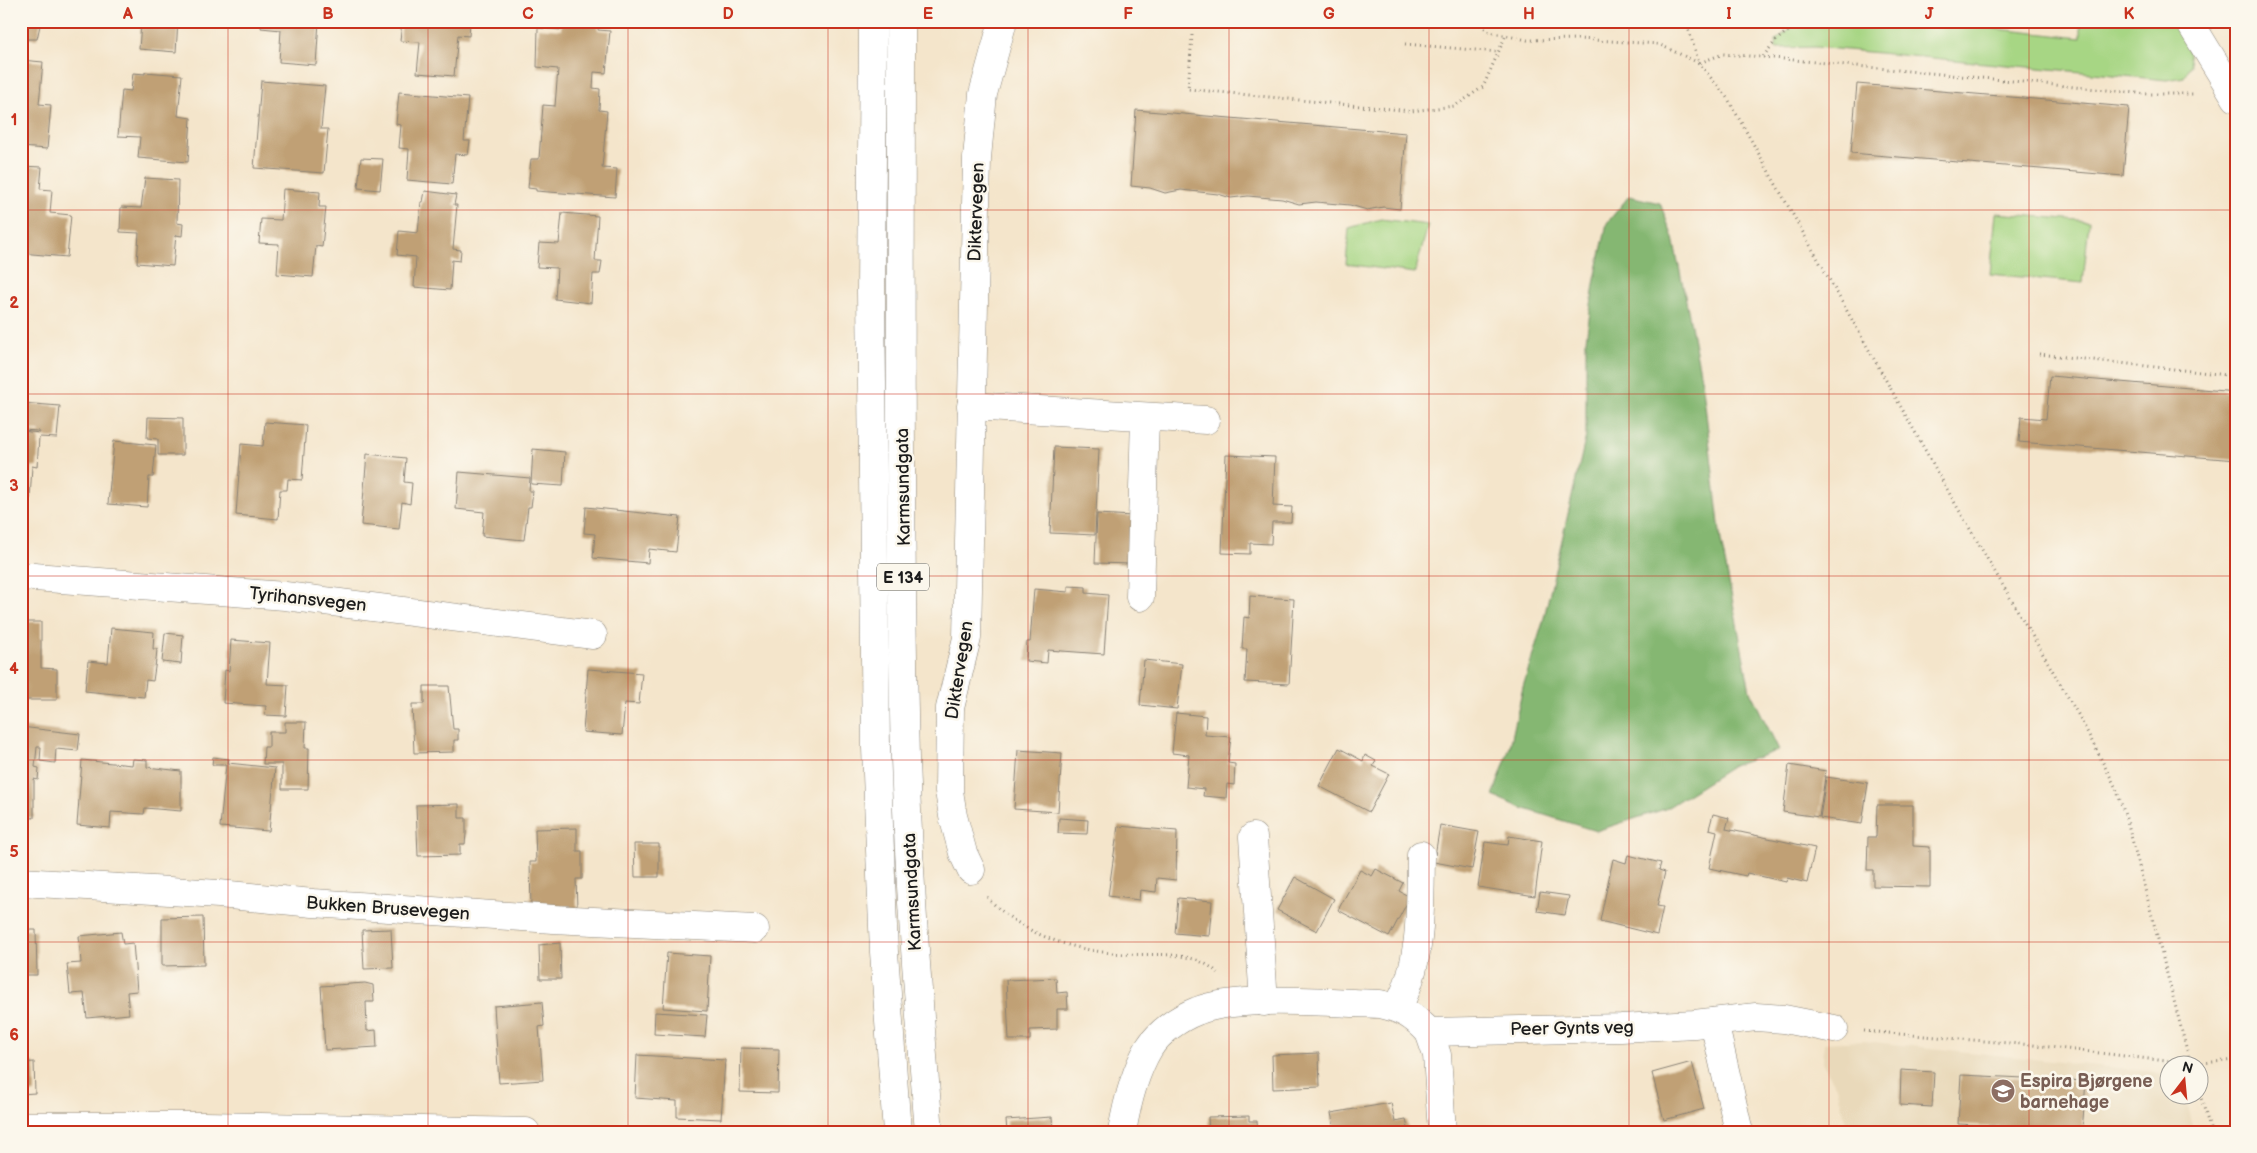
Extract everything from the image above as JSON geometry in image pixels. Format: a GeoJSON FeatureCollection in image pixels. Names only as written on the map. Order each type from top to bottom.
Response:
{"type":"FeatureCollection","features":[{"type":"Feature","properties":{"kind":"main road","name":"Karmsundgata"},"geometry":{"type":"LineString","coordinates":[[873,21],[871,292],[876,748],[884,952],[898,1132]]}},
{"type":"Feature","properties":{"kind":"main road","name":"Karmsundgata"},"geometry":{"type":"LineString","coordinates":[[901,21],[901,298],[905,759],[914,948],[929,1132]]}},
{"type":"Feature","properties":{"kind":"main road","name":"Diktervegen"},"geometry":{"type":"LineString","coordinates":[[971,870],[963,853],[949,791],[950,708],[967,638],[977,158],[983,94],[1003,21]]}},
{"type":"Feature","properties":{"kind":"main road"},"geometry":{"type":"LineString","coordinates":[[2189,21],[2231,90]]}},
{"type":"Feature","properties":{"kind":"main road"},"geometry":{"type":"LineString","coordinates":[[971,406],[1206,420]]}},
{"type":"Feature","properties":{"kind":"main road"},"geometry":{"type":"LineString","coordinates":[[1140,596],[1145,417]]}},
{"type":"Feature","properties":{"kind":"main road","name":"Tyrihansvegen"},"geometry":{"type":"LineString","coordinates":[[21,576],[285,596],[593,635]]}},
{"type":"Feature","properties":{"kind":"main road"},"geometry":{"type":"LineString","coordinates":[[1253,837],[1264,1002]]}},
{"type":"Feature","properties":{"kind":"main road"},"geometry":{"type":"LineString","coordinates":[[1398,1007],[1407,991],[1412,973],[1420,925],[1421,855]]}},
{"type":"Feature","properties":{"kind":"main road","name":"Bukken Brusevegen"},"geometry":{"type":"LineString","coordinates":[[21,882],[219,894],[313,903],[447,912],[755,929]]}},
{"type":"Feature","properties":{"kind":"main road"},"geometry":{"type":"LineString","coordinates":[[1122,1132],[1136,1075],[1150,1047],[1170,1026],[1197,1010],[1226,1004],[1264,1002],[1380,1004],[1398,1007],[1416,1018],[1429,1032],[1438,1055],[1442,1132]]}},
{"type":"Feature","properties":{"kind":"main road","name":"Peer Gynts veg"},"geometry":{"type":"LineString","coordinates":[[1429,1032],[1621,1028],[1714,1022],[1756,1017],[1784,1019],[1834,1029]]}},
{"type":"Feature","properties":{"kind":"main road"},"geometry":{"type":"LineString","coordinates":[[1714,1022],[1739,1132]]}},
{"type":"Feature","properties":{"kind":"main road"},"geometry":{"type":"LineString","coordinates":[[21,1126],[526,1132]]}},
{"type":"Feature","properties":{"kind":"path"},"geometry":{"type":"LineString","coordinates":[[1477,21],[1489,32],[1527,40],[1579,39],[1658,44],[1699,63],[1723,54],[2148,94],[2198,94],[2231,90]]}},
{"type":"Feature","properties":{"kind":"path"},"geometry":{"type":"LineString","coordinates":[[1686,21],[1699,63],[1728,99],[1956,505],[2079,716],[2116,788],[2128,824],[2189,1056]]}},
{"type":"Feature","properties":{"kind":"path"},"geometry":{"type":"LineString","coordinates":[[1763,57],[1774,41],[1792,27],[1812,21]]}},
{"type":"Feature","properties":{"kind":"path"},"geometry":{"type":"LineString","coordinates":[[1192,35],[1188,89],[1411,111],[1455,106],[1483,87],[1505,36]]}},
{"type":"Feature","properties":{"kind":"path"},"geometry":{"type":"LineString","coordinates":[[1405,44],[1498,52]]}},
{"type":"Feature","properties":{"kind":"path"},"geometry":{"type":"LineString","coordinates":[[2040,354],[2236,376]]}},
{"type":"Feature","properties":{"kind":"path"},"geometry":{"type":"LineString","coordinates":[[971,870],[980,888],[998,909],[1023,928],[1053,940],[1122,954],[1186,956],[1205,962],[1218,972],[1225,985],[1226,1004]]}},
{"type":"Feature","properties":{"kind":"path"},"geometry":{"type":"LineString","coordinates":[[1834,1029],[2033,1045],[2160,1061]]}},
{"type":"Feature","properties":{"kind":"path"},"geometry":{"type":"LineString","coordinates":[[2210,1063],[2236,1060]]}},
{"type":"Feature","properties":{"kind":"path"},"geometry":{"type":"LineString","coordinates":[[2203,1106],[2211,1132]]}},
{"type":"Feature","properties":{"kind":"shaded area","name":"Espira Bjørgene barnehage"},"geometry":{"type":"Polygon","coordinates":[[[1864,1041],[2155,1072],[2160,1074],[2160,1106],[2188,1106],[2195,1132],[1848,1132],[1836,1086],[1823,1064],[1824,1043],[1864,1041]]]}},
{"type":"Feature","properties":{"kind":"green space"},"geometry":{"type":"Polygon","coordinates":[[[1812,21],[1923,21],[2081,38],[2081,21],[2173,21],[2187,45],[2191,65],[2184,77],[2167,80],[1815,47],[1776,48],[1775,41],[1792,27],[1812,21]]]}},
{"type":"Feature","properties":{"kind":"green space"},"geometry":{"type":"Polygon","coordinates":[[[1629,196],[1660,203],[1673,238],[1703,388],[1721,541],[1750,691],[1779,750],[1733,766],[1665,809],[1596,831],[1522,808],[1493,796],[1510,747],[1523,687],[1543,622],[1586,436],[1586,340],[1594,284],[1607,223],[1629,196]]]}},
{"type":"Feature","properties":{"kind":"green space"},"geometry":{"type":"Polygon","coordinates":[[[1996,213],[2089,221],[2083,283],[1990,274],[1996,213]]]}},
{"type":"Feature","properties":{"kind":"green space"},"geometry":{"type":"Polygon","coordinates":[[[1381,219],[1428,225],[1415,273],[1346,264],[1349,228],[1381,219]]]}},
{"type":"Feature","properties":{"kind":"building"},"geometry":{"type":"Polygon","coordinates":[[[21,21],[41,21],[37,39],[21,39],[21,21]]]}},
{"type":"Feature","properties":{"kind":"building"},"geometry":{"type":"Polygon","coordinates":[[[133,21],[178,21],[176,52],[139,49],[141,23],[133,21]]]}},
{"type":"Feature","properties":{"kind":"building"},"geometry":{"type":"Polygon","coordinates":[[[262,21],[319,21],[316,65],[279,62],[281,30],[261,28],[262,21]]]}},
{"type":"Feature","properties":{"kind":"building"},"geometry":{"type":"Polygon","coordinates":[[[402,21],[470,21],[469,36],[458,35],[454,76],[417,73],[420,42],[400,41],[402,21]]]}},
{"type":"Feature","properties":{"kind":"building"},"geometry":{"type":"Polygon","coordinates":[[[562,21],[599,21],[598,30],[610,31],[606,73],[594,72],[593,88],[600,89],[599,110],[607,111],[602,168],[617,169],[615,197],[536,191],[536,189],[528,188],[531,159],[539,159],[543,105],[555,106],[558,69],[537,67],[538,28],[561,30],[562,21]]]}},
{"type":"Feature","properties":{"kind":"building"},"geometry":{"type":"Polygon","coordinates":[[[21,60],[43,62],[39,104],[51,105],[47,149],[21,147],[21,60]]]}},
{"type":"Feature","properties":{"kind":"building"},"geometry":{"type":"Polygon","coordinates":[[[145,72],[182,75],[178,116],[191,118],[188,162],[138,158],[140,137],[118,136],[122,90],[131,91],[133,73],[145,74],[145,72]]]}},
{"type":"Feature","properties":{"kind":"building"},"geometry":{"type":"Polygon","coordinates":[[[261,81],[325,86],[321,129],[328,129],[324,173],[254,168],[261,81]]]}},
{"type":"Feature","properties":{"kind":"building"},"geometry":{"type":"Polygon","coordinates":[[[1857,84],[2129,107],[2123,176],[1851,153],[1857,84]]]}},
{"type":"Feature","properties":{"kind":"building"},"geometry":{"type":"Polygon","coordinates":[[[399,92],[468,98],[464,141],[470,141],[468,155],[455,154],[452,184],[407,180],[409,149],[399,148],[401,125],[396,124],[399,92]]]}},
{"type":"Feature","properties":{"kind":"building"},"geometry":{"type":"Polygon","coordinates":[[[1136,110],[1406,133],[1400,209],[1383,207],[1367,210],[1350,205],[1316,202],[1299,204],[1282,199],[1248,196],[1231,198],[1218,194],[1181,190],[1165,193],[1150,188],[1131,186],[1136,110]]]}},
{"type":"Feature","properties":{"kind":"building"},"geometry":{"type":"Polygon","coordinates":[[[361,158],[383,159],[380,190],[358,188],[361,158]]]}},
{"type":"Feature","properties":{"kind":"building"},"geometry":{"type":"Polygon","coordinates":[[[21,166],[42,167],[40,189],[52,190],[50,213],[71,215],[67,257],[21,253],[21,166]]]}},
{"type":"Feature","properties":{"kind":"building"},"geometry":{"type":"Polygon","coordinates":[[[145,178],[178,180],[177,223],[183,224],[182,236],[176,235],[173,266],[137,263],[139,233],[120,232],[121,207],[141,208],[145,178]]]}},
{"type":"Feature","properties":{"kind":"building"},"geometry":{"type":"Polygon","coordinates":[[[283,189],[320,192],[319,207],[326,207],[322,247],[316,246],[313,277],[277,274],[279,244],[259,243],[261,219],[281,220],[283,189]]]}},
{"type":"Feature","properties":{"kind":"building"},"geometry":{"type":"Polygon","coordinates":[[[425,191],[456,195],[454,205],[457,205],[453,249],[461,250],[460,261],[452,260],[450,290],[414,287],[416,257],[397,255],[399,231],[418,233],[421,202],[423,202],[425,191]]]}},
{"type":"Feature","properties":{"kind":"building"},"geometry":{"type":"Polygon","coordinates":[[[562,213],[598,216],[595,261],[602,261],[600,274],[593,274],[591,303],[555,299],[557,268],[537,267],[539,243],[559,244],[562,213]]]}},
{"type":"Feature","properties":{"kind":"building"},"geometry":{"type":"Polygon","coordinates":[[[2050,376],[2236,392],[2236,460],[2019,442],[2021,417],[2046,419],[2050,376]]]}},
{"type":"Feature","properties":{"kind":"building"},"geometry":{"type":"Polygon","coordinates":[[[21,403],[60,406],[57,438],[39,437],[37,467],[32,466],[30,499],[21,499],[21,431],[40,433],[39,431],[21,430],[21,403]]]}},
{"type":"Feature","properties":{"kind":"building"},"geometry":{"type":"Polygon","coordinates":[[[148,417],[183,418],[183,455],[158,455],[158,439],[147,438],[148,417]]]}},
{"type":"Feature","properties":{"kind":"building"},"geometry":{"type":"Polygon","coordinates":[[[265,422],[306,425],[302,480],[288,479],[287,490],[280,490],[278,519],[236,515],[241,444],[263,446],[265,422]]]}},
{"type":"Feature","properties":{"kind":"building"},"geometry":{"type":"Polygon","coordinates":[[[114,441],[156,445],[153,477],[149,477],[147,507],[108,504],[114,441]]]}},
{"type":"Feature","properties":{"kind":"building"},"geometry":{"type":"Polygon","coordinates":[[[1054,447],[1099,449],[1095,535],[1050,533],[1054,447]]]}},
{"type":"Feature","properties":{"kind":"building"},"geometry":{"type":"Polygon","coordinates":[[[533,449],[565,452],[563,486],[531,484],[533,449]]]}},
{"type":"Feature","properties":{"kind":"building"},"geometry":{"type":"Polygon","coordinates":[[[367,454],[406,458],[404,482],[412,483],[410,504],[402,502],[399,529],[361,525],[367,454]]]}},
{"type":"Feature","properties":{"kind":"building"},"geometry":{"type":"Polygon","coordinates":[[[1226,455],[1275,457],[1273,506],[1292,507],[1291,522],[1272,522],[1271,544],[1250,543],[1250,554],[1222,553],[1226,455]]]}},
{"type":"Feature","properties":{"kind":"building"},"geometry":{"type":"Polygon","coordinates":[[[459,472],[530,478],[529,491],[533,491],[531,507],[528,507],[524,540],[482,536],[484,512],[456,509],[459,472]]]}},
{"type":"Feature","properties":{"kind":"building"},"geometry":{"type":"Polygon","coordinates":[[[586,507],[680,517],[676,552],[649,549],[648,563],[593,558],[595,534],[584,533],[586,507]]]}},
{"type":"Feature","properties":{"kind":"building"},"geometry":{"type":"Polygon","coordinates":[[[1097,514],[1133,516],[1132,564],[1095,563],[1097,514]]]}},
{"type":"Feature","properties":{"kind":"building"},"geometry":{"type":"Polygon","coordinates":[[[1068,586],[1086,587],[1086,593],[1108,595],[1104,654],[1048,650],[1047,663],[1026,661],[1027,642],[1030,642],[1034,589],[1068,592],[1068,586]]]}},
{"type":"Feature","properties":{"kind":"building"},"geometry":{"type":"Polygon","coordinates":[[[1250,596],[1294,599],[1289,684],[1245,682],[1247,649],[1242,649],[1244,617],[1249,618],[1250,596]]]}},
{"type":"Feature","properties":{"kind":"building"},"geometry":{"type":"Polygon","coordinates":[[[21,622],[41,622],[41,668],[57,669],[57,700],[21,700],[21,622]]]}},
{"type":"Feature","properties":{"kind":"building"},"geometry":{"type":"Polygon","coordinates":[[[111,628],[154,632],[153,649],[157,649],[153,681],[146,680],[144,697],[85,691],[88,661],[108,663],[111,628]]]}},
{"type":"Feature","properties":{"kind":"building"},"geometry":{"type":"Polygon","coordinates":[[[165,633],[183,635],[181,664],[162,662],[165,633]]]}},
{"type":"Feature","properties":{"kind":"building"},"geometry":{"type":"Polygon","coordinates":[[[231,640],[270,643],[267,684],[288,685],[286,716],[265,715],[266,706],[223,703],[225,670],[229,671],[231,640]]]}},
{"type":"Feature","properties":{"kind":"building"},"geometry":{"type":"Polygon","coordinates":[[[1144,660],[1182,664],[1177,709],[1140,705],[1144,660]]]}},
{"type":"Feature","properties":{"kind":"building"},"geometry":{"type":"Polygon","coordinates":[[[588,669],[642,673],[639,704],[625,703],[622,735],[583,732],[588,669]]]}},
{"type":"Feature","properties":{"kind":"building"},"geometry":{"type":"Polygon","coordinates":[[[424,686],[449,686],[453,729],[458,729],[458,740],[454,740],[454,752],[414,753],[412,704],[424,704],[424,686]]]}},
{"type":"Feature","properties":{"kind":"building"},"geometry":{"type":"Polygon","coordinates":[[[1176,713],[1206,716],[1205,735],[1231,737],[1228,763],[1235,764],[1234,785],[1227,784],[1226,798],[1203,796],[1204,789],[1186,787],[1189,755],[1172,753],[1176,713]]]}},
{"type":"Feature","properties":{"kind":"building"},"geometry":{"type":"Polygon","coordinates":[[[285,722],[306,722],[305,748],[309,748],[308,789],[282,789],[282,764],[263,764],[264,747],[269,747],[269,732],[285,732],[285,722]]]}},
{"type":"Feature","properties":{"kind":"building"},"geometry":{"type":"Polygon","coordinates":[[[21,727],[80,734],[78,751],[56,749],[55,763],[40,761],[41,747],[37,747],[35,767],[39,768],[38,780],[34,779],[34,818],[21,817],[21,727]]]}},
{"type":"Feature","properties":{"kind":"building"},"geometry":{"type":"Polygon","coordinates":[[[1339,748],[1363,761],[1365,755],[1376,761],[1373,766],[1389,774],[1369,812],[1319,786],[1339,748]]]}},
{"type":"Feature","properties":{"kind":"building"},"geometry":{"type":"Polygon","coordinates":[[[1018,750],[1062,753],[1058,812],[1014,809],[1018,750]]]}},
{"type":"Feature","properties":{"kind":"building"},"geometry":{"type":"Polygon","coordinates":[[[213,757],[229,759],[228,763],[275,768],[269,831],[220,827],[226,765],[212,765],[213,757]]]}},
{"type":"Feature","properties":{"kind":"building"},"geometry":{"type":"Polygon","coordinates":[[[133,759],[147,760],[147,767],[181,771],[181,811],[145,808],[144,814],[111,812],[110,828],[77,825],[82,760],[132,765],[133,759]]]}},
{"type":"Feature","properties":{"kind":"building"},"geometry":{"type":"Polygon","coordinates":[[[1789,765],[1826,771],[1819,817],[1783,812],[1789,765]]]}},
{"type":"Feature","properties":{"kind":"building"},"geometry":{"type":"Polygon","coordinates":[[[1826,777],[1868,783],[1862,824],[1820,818],[1826,777]]]}},
{"type":"Feature","properties":{"kind":"building"},"geometry":{"type":"Polygon","coordinates":[[[459,804],[459,818],[466,818],[465,844],[460,844],[460,855],[418,856],[416,805],[459,804]]]}},
{"type":"Feature","properties":{"kind":"building"},"geometry":{"type":"Polygon","coordinates":[[[1877,805],[1913,805],[1913,846],[1930,847],[1930,887],[1873,886],[1873,870],[1867,870],[1868,837],[1876,837],[1877,805]]]}},
{"type":"Feature","properties":{"kind":"building"},"geometry":{"type":"Polygon","coordinates":[[[1713,814],[1729,818],[1726,829],[1815,848],[1807,883],[1787,878],[1786,882],[1747,873],[1746,876],[1709,868],[1717,831],[1709,829],[1713,814]]]}},
{"type":"Feature","properties":{"kind":"building"},"geometry":{"type":"Polygon","coordinates":[[[1059,818],[1088,820],[1087,834],[1058,833],[1059,818]]]}},
{"type":"Feature","properties":{"kind":"building"},"geometry":{"type":"Polygon","coordinates":[[[1440,825],[1479,832],[1472,869],[1434,862],[1440,825]]]}},
{"type":"Feature","properties":{"kind":"building"},"geometry":{"type":"Polygon","coordinates":[[[1118,826],[1177,831],[1176,880],[1157,878],[1156,892],[1140,890],[1139,900],[1108,896],[1118,826]]]}},
{"type":"Feature","properties":{"kind":"building"},"geometry":{"type":"Polygon","coordinates":[[[577,828],[577,851],[582,851],[582,879],[576,879],[577,909],[531,910],[530,862],[536,862],[535,829],[577,828]]]}},
{"type":"Feature","properties":{"kind":"building"},"geometry":{"type":"Polygon","coordinates":[[[1509,836],[1542,841],[1535,896],[1478,887],[1485,842],[1508,845],[1509,836]]]}},
{"type":"Feature","properties":{"kind":"building"},"geometry":{"type":"Polygon","coordinates":[[[634,844],[659,844],[659,877],[635,877],[634,844]]]}},
{"type":"Feature","properties":{"kind":"building"},"geometry":{"type":"Polygon","coordinates":[[[1628,855],[1661,863],[1659,870],[1665,872],[1657,906],[1663,907],[1657,935],[1600,921],[1613,859],[1626,863],[1628,855]]]}},
{"type":"Feature","properties":{"kind":"building"},"geometry":{"type":"Polygon","coordinates":[[[1376,869],[1403,883],[1399,891],[1410,897],[1389,937],[1338,910],[1360,870],[1372,876],[1376,869]]]}},
{"type":"Feature","properties":{"kind":"building"},"geometry":{"type":"Polygon","coordinates":[[[1295,877],[1334,899],[1317,931],[1277,910],[1295,877]]]}},
{"type":"Feature","properties":{"kind":"building"},"geometry":{"type":"Polygon","coordinates":[[[1540,892],[1569,896],[1565,915],[1537,911],[1540,892]]]}},
{"type":"Feature","properties":{"kind":"building"},"geometry":{"type":"Polygon","coordinates":[[[1178,898],[1212,901],[1209,936],[1175,933],[1178,898]]]}},
{"type":"Feature","properties":{"kind":"building"},"geometry":{"type":"Polygon","coordinates":[[[203,917],[204,965],[162,966],[162,918],[203,917]]]}},
{"type":"Feature","properties":{"kind":"building"},"geometry":{"type":"Polygon","coordinates":[[[391,929],[393,968],[364,969],[362,930],[391,929]]]}},
{"type":"Feature","properties":{"kind":"building"},"geometry":{"type":"Polygon","coordinates":[[[21,930],[36,930],[37,975],[21,975],[21,930]]]}},
{"type":"Feature","properties":{"kind":"building"},"geometry":{"type":"Polygon","coordinates":[[[121,932],[123,944],[133,943],[137,991],[127,992],[129,1014],[87,1018],[84,993],[70,994],[67,964],[81,963],[79,936],[121,932]]]}},
{"type":"Feature","properties":{"kind":"building"},"geometry":{"type":"Polygon","coordinates":[[[560,943],[561,979],[540,979],[539,945],[560,943]]]}},
{"type":"Feature","properties":{"kind":"building"},"geometry":{"type":"Polygon","coordinates":[[[667,953],[710,956],[707,1011],[663,1008],[667,953]]]}},
{"type":"Feature","properties":{"kind":"building"},"geometry":{"type":"Polygon","coordinates":[[[1056,978],[1057,993],[1067,992],[1068,1009],[1057,1009],[1057,1029],[1030,1030],[1030,1040],[1009,1040],[1006,980],[1056,978]]]}},
{"type":"Feature","properties":{"kind":"building"},"geometry":{"type":"Polygon","coordinates":[[[365,983],[373,985],[374,1002],[366,1002],[367,1031],[376,1030],[377,1047],[325,1050],[321,986],[365,983]]]}},
{"type":"Feature","properties":{"kind":"building"},"geometry":{"type":"Polygon","coordinates":[[[542,1002],[544,1026],[539,1027],[543,1080],[499,1083],[494,1006],[542,1002]]]}},
{"type":"Feature","properties":{"kind":"building"},"geometry":{"type":"Polygon","coordinates":[[[655,1012],[707,1015],[705,1037],[654,1034],[655,1012]]]}},
{"type":"Feature","properties":{"kind":"building"},"geometry":{"type":"Polygon","coordinates":[[[741,1048],[779,1049],[778,1093],[740,1092],[741,1048]]]}},
{"type":"Feature","properties":{"kind":"building"},"geometry":{"type":"Polygon","coordinates":[[[1319,1053],[1320,1087],[1273,1089],[1272,1055],[1319,1053]]]}},
{"type":"Feature","properties":{"kind":"building"},"geometry":{"type":"Polygon","coordinates":[[[637,1055],[725,1060],[721,1119],[677,1117],[677,1101],[635,1098],[637,1055]]]}},
{"type":"Feature","properties":{"kind":"building"},"geometry":{"type":"Polygon","coordinates":[[[34,1062],[35,1093],[21,1094],[21,1063],[34,1062]]]}},
{"type":"Feature","properties":{"kind":"building"},"geometry":{"type":"Polygon","coordinates":[[[1692,1062],[1704,1109],[1664,1120],[1652,1073],[1692,1062]]]}},
{"type":"Feature","properties":{"kind":"building"},"geometry":{"type":"Polygon","coordinates":[[[1901,1070],[1934,1072],[1932,1107],[1900,1105],[1901,1070]]]}},
{"type":"Feature","properties":{"kind":"building"},"geometry":{"type":"Polygon","coordinates":[[[1961,1075],[2086,1081],[2082,1132],[2031,1132],[2030,1128],[1958,1124],[1961,1075]]]}},
{"type":"Feature","properties":{"kind":"building"},"geometry":{"type":"Polygon","coordinates":[[[1391,1103],[1395,1122],[1406,1120],[1409,1132],[1335,1132],[1331,1113],[1391,1103]]]}},
{"type":"Feature","properties":{"kind":"building"},"geometry":{"type":"Polygon","coordinates":[[[1249,1116],[1249,1121],[1257,1121],[1258,1132],[1209,1132],[1208,1117],[1249,1116]]]}},
{"type":"Feature","properties":{"kind":"building"},"geometry":{"type":"Polygon","coordinates":[[[1052,1117],[1053,1132],[1007,1132],[1006,1120],[1052,1117]]]}},
{"type":"Feature","properties":{"kind":"place","name":"Espira Bjørgene barnehage"},"geometry":{"type":"Point","coordinates":[2003,1091]}}]}
